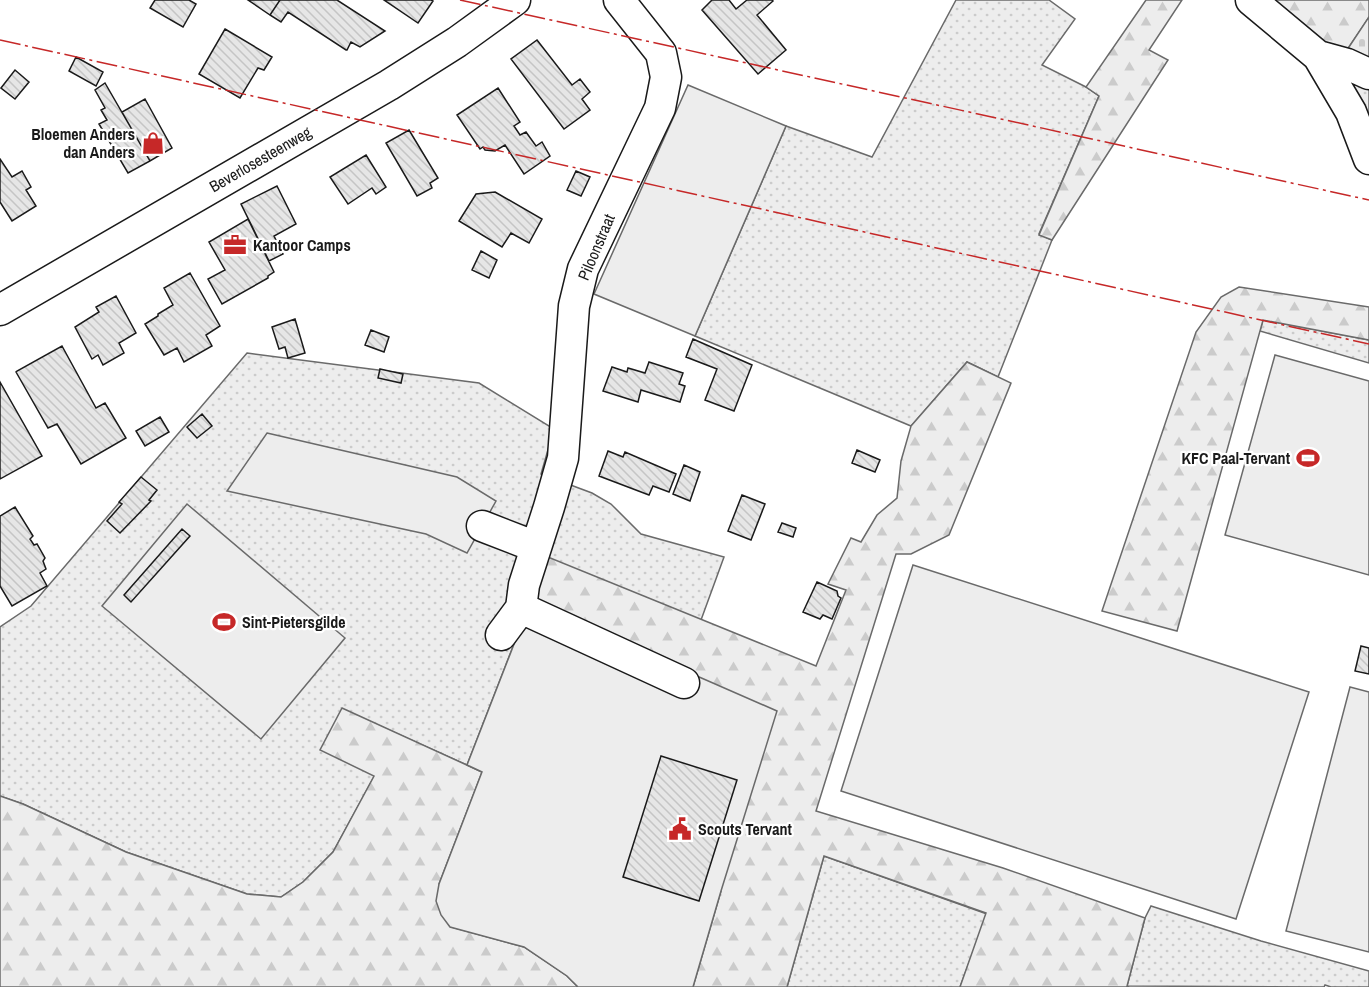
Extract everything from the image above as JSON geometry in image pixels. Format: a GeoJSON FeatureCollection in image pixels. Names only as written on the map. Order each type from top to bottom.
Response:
{"type":"FeatureCollection","features":[{"type":"Feature","properties":{"kind":"street","name":"Beverlosesteenweg"},"geometry":{"type":"LineString","coordinates":[[0,310],[389,85],[457,42],[515,0]]}},
{"type":"Feature","properties":{"kind":"street","name":"Piloonstraat"},"geometry":{"type":"LineString","coordinates":[[501,635],[522,596],[563,458],[574,306],[583,269],[660,108],[666,77],[661,53],[619,0]]}},
{"type":"Feature","properties":{"kind":"street"},"geometry":{"type":"LineString","coordinates":[[1251,0],[1318,56],[1351,112],[1369,159]]}},
{"type":"Feature","properties":{"kind":"street"},"geometry":{"type":"LineString","coordinates":[[1318,56],[1347,64],[1369,74]]}},
{"type":"Feature","properties":{"kind":"street"},"geometry":{"type":"LineString","coordinates":[[482,526],[536,547]]}},
{"type":"Feature","properties":{"kind":"street"},"geometry":{"type":"LineString","coordinates":[[522,596],[684,682]]}},
{"type":"Feature","properties":{"kind":"green space"},"geometry":{"type":"Polygon","coordinates":[[[956,0],[1049,0],[1075,19],[1042,65],[1099,96],[1039,234],[1052,240],[998,377],[967,362],[911,426],[695,336],[786,126],[872,157],[956,0]]]}},
{"type":"Feature","properties":{"kind":"green space"},"geometry":{"type":"Polygon","coordinates":[[[1146,0],[1182,0],[1149,50],[1168,60],[1052,240],[1039,235],[1099,96],[1086,87],[1146,0]]]}},
{"type":"Feature","properties":{"kind":"green space"},"geometry":{"type":"Polygon","coordinates":[[[1265,0],[1369,0],[1369,17],[1345,53],[1320,40],[1265,0]]]}},
{"type":"Feature","properties":{"kind":"green space"},"geometry":{"type":"Polygon","coordinates":[[[1369,17],[1369,65],[1345,53],[1369,17]]]}},
{"type":"Feature","properties":{"kind":"green space"},"geometry":{"type":"Polygon","coordinates":[[[1337,64],[1369,79],[1369,126],[1337,64]]]}},
{"type":"Feature","properties":{"kind":"green space"},"geometry":{"type":"Polygon","coordinates":[[[1239,287],[1369,307],[1369,340],[1263,320],[1177,631],[1102,611],[1196,332],[1221,297],[1239,287]]]}},
{"type":"Feature","properties":{"kind":"green space"},"geometry":{"type":"Polygon","coordinates":[[[1263,320],[1369,340],[1369,363],[1260,331],[1263,320]]]}},
{"type":"Feature","properties":{"kind":"green space"},"geometry":{"type":"Polygon","coordinates":[[[247,353],[479,383],[554,429],[541,474],[592,493],[611,504],[641,534],[724,557],[701,620],[543,556],[530,603],[467,765],[342,709],[375,775],[333,852],[303,882],[281,897],[247,894],[126,852],[23,804],[0,796],[0,627],[31,606],[247,353]]]}},
{"type":"Feature","properties":{"kind":"green space"},"geometry":{"type":"Polygon","coordinates":[[[967,362],[1011,383],[949,535],[911,554],[896,554],[816,811],[1003,868],[1145,918],[1127,986],[1129,987],[960,987],[986,913],[824,856],[787,987],[693,987],[721,891],[530,603],[543,555],[816,666],[846,590],[828,584],[851,538],[861,542],[877,515],[897,498],[901,461],[911,426],[967,362]]]}},
{"type":"Feature","properties":{"kind":"green space"},"geometry":{"type":"Polygon","coordinates":[[[342,708],[482,772],[439,884],[451,927],[524,947],[567,976],[578,987],[0,987],[0,796],[23,804],[126,852],[247,894],[281,897],[303,882],[333,852],[374,776],[320,750],[342,708]]]}},
{"type":"Feature","properties":{"kind":"green space"},"geometry":{"type":"Polygon","coordinates":[[[824,856],[987,914],[960,987],[787,987],[824,856]]]}},
{"type":"Feature","properties":{"kind":"green space"},"geometry":{"type":"Polygon","coordinates":[[[1151,906],[1261,941],[1369,971],[1369,987],[1325,985],[1324,987],[1127,986],[1145,918],[1151,906]]]}},
{"type":"Feature","properties":{"kind":"shaded area"},"geometry":{"type":"Polygon","coordinates":[[[688,85],[786,126],[695,336],[594,294],[688,85]]]}},
{"type":"Feature","properties":{"kind":"shaded area","name":"KFC Paal-Tervant"},"geometry":{"type":"Polygon","coordinates":[[[1275,355],[1369,381],[1369,575],[1225,535],[1275,355]]]}},
{"type":"Feature","properties":{"kind":"shaded area"},"geometry":{"type":"Polygon","coordinates":[[[267,433],[457,477],[496,501],[467,553],[426,534],[227,491],[267,433]]]}},
{"type":"Feature","properties":{"kind":"shaded area","name":"Sint-Pietersgilde"},"geometry":{"type":"Polygon","coordinates":[[[187,504],[345,638],[261,739],[102,606],[187,504]]]}},
{"type":"Feature","properties":{"kind":"shaded area"},"geometry":{"type":"Polygon","coordinates":[[[913,565],[1309,692],[1236,919],[841,791],[913,565]]]}},
{"type":"Feature","properties":{"kind":"shaded area"},"geometry":{"type":"Polygon","coordinates":[[[530,603],[777,711],[693,987],[578,987],[567,976],[524,947],[450,927],[441,915],[436,901],[439,884],[482,772],[467,765],[530,603]]]}},
{"type":"Feature","properties":{"kind":"shaded area"},"geometry":{"type":"Polygon","coordinates":[[[1350,687],[1369,692],[1369,952],[1286,931],[1350,687]]]}},
{"type":"Feature","properties":{"kind":"building"},"geometry":{"type":"Polygon","coordinates":[[[155,0],[189,0],[196,4],[183,27],[150,8],[155,0]]]}},
{"type":"Feature","properties":{"kind":"building"},"geometry":{"type":"Polygon","coordinates":[[[248,0],[280,0],[270,15],[248,0]]]}},
{"type":"Feature","properties":{"kind":"building"},"geometry":{"type":"Polygon","coordinates":[[[280,0],[337,0],[385,31],[360,47],[351,42],[346,50],[288,12],[281,22],[270,15],[280,0]]]}},
{"type":"Feature","properties":{"kind":"building"},"geometry":{"type":"Polygon","coordinates":[[[384,0],[431,0],[433,1],[418,23],[384,0]]]}},
{"type":"Feature","properties":{"kind":"building"},"geometry":{"type":"Polygon","coordinates":[[[712,0],[729,0],[736,9],[747,0],[772,0],[757,15],[786,50],[758,74],[702,10],[712,0]]]}},
{"type":"Feature","properties":{"kind":"building"},"geometry":{"type":"Polygon","coordinates":[[[225,29],[272,57],[264,70],[258,68],[240,98],[199,74],[225,29]]]}},
{"type":"Feature","properties":{"kind":"building"},"geometry":{"type":"Polygon","coordinates":[[[537,40],[572,85],[580,79],[590,92],[582,99],[590,110],[564,129],[511,59],[537,40]]]}},
{"type":"Feature","properties":{"kind":"building"},"geometry":{"type":"Polygon","coordinates":[[[76,57],[103,72],[96,86],[69,71],[76,57]]]}},
{"type":"Feature","properties":{"kind":"building"},"geometry":{"type":"Polygon","coordinates":[[[15,70],[29,82],[15,99],[1,88],[15,70]]]}},
{"type":"Feature","properties":{"kind":"building"},"geometry":{"type":"Polygon","coordinates":[[[105,83],[150,161],[128,173],[99,124],[107,120],[101,110],[105,108],[95,90],[105,83]]]}},
{"type":"Feature","properties":{"kind":"building"},"geometry":{"type":"Polygon","coordinates":[[[498,88],[520,122],[514,126],[520,135],[526,132],[536,146],[542,142],[550,156],[524,174],[505,145],[495,151],[485,150],[483,147],[480,149],[457,115],[498,88]]]}},
{"type":"Feature","properties":{"kind":"building"},"geometry":{"type":"Polygon","coordinates":[[[145,99],[172,148],[150,161],[122,112],[145,99]]]}},
{"type":"Feature","properties":{"kind":"building"},"geometry":{"type":"Polygon","coordinates":[[[409,130],[438,178],[430,183],[432,188],[417,196],[386,143],[409,130]]]}},
{"type":"Feature","properties":{"kind":"building"},"geometry":{"type":"Polygon","coordinates":[[[366,155],[386,187],[376,194],[372,188],[348,204],[330,177],[366,155]]]}},
{"type":"Feature","properties":{"kind":"building"},"geometry":{"type":"Polygon","coordinates":[[[0,159],[12,177],[22,171],[31,187],[26,190],[36,206],[12,221],[0,202],[0,159]]]}},
{"type":"Feature","properties":{"kind":"building"},"geometry":{"type":"Polygon","coordinates":[[[576,171],[590,177],[581,196],[567,190],[576,171]]]}},
{"type":"Feature","properties":{"kind":"building"},"geometry":{"type":"Polygon","coordinates":[[[277,186],[296,224],[274,236],[283,254],[269,261],[241,204],[277,186]]]}},
{"type":"Feature","properties":{"kind":"building"},"geometry":{"type":"Polygon","coordinates":[[[495,192],[542,219],[529,243],[511,233],[502,247],[459,221],[476,194],[495,192]]]}},
{"type":"Feature","properties":{"kind":"building"},"geometry":{"type":"Polygon","coordinates":[[[248,219],[274,272],[268,278],[222,304],[208,279],[225,270],[209,242],[248,219]]]}},
{"type":"Feature","properties":{"kind":"building"},"geometry":{"type":"Polygon","coordinates":[[[481,251],[497,260],[489,278],[472,270],[481,251]]]}},
{"type":"Feature","properties":{"kind":"building"},"geometry":{"type":"Polygon","coordinates":[[[190,273],[220,326],[206,335],[212,346],[184,362],[177,348],[164,355],[145,324],[173,305],[164,288],[190,273]]]}},
{"type":"Feature","properties":{"kind":"building"},"geometry":{"type":"Polygon","coordinates":[[[116,296],[136,333],[119,343],[124,353],[103,365],[98,355],[92,359],[75,327],[99,312],[96,307],[116,296]]]}},
{"type":"Feature","properties":{"kind":"building"},"geometry":{"type":"Polygon","coordinates":[[[295,319],[305,353],[288,358],[285,347],[279,349],[272,327],[295,319]]]}},
{"type":"Feature","properties":{"kind":"building"},"geometry":{"type":"Polygon","coordinates":[[[371,330],[389,337],[384,352],[365,345],[371,330]]]}},
{"type":"Feature","properties":{"kind":"building"},"geometry":{"type":"Polygon","coordinates":[[[693,339],[752,365],[734,411],[705,400],[717,369],[686,357],[693,339]]]}},
{"type":"Feature","properties":{"kind":"building"},"geometry":{"type":"Polygon","coordinates":[[[62,346],[96,408],[105,403],[126,438],[81,464],[57,424],[48,428],[16,372],[62,346]]]}},
{"type":"Feature","properties":{"kind":"building"},"geometry":{"type":"Polygon","coordinates":[[[649,362],[683,373],[679,384],[685,386],[680,402],[641,390],[638,402],[603,391],[612,367],[627,372],[628,368],[645,373],[649,362]]]}},
{"type":"Feature","properties":{"kind":"building"},"geometry":{"type":"Polygon","coordinates":[[[380,369],[403,374],[401,383],[378,378],[380,369]]]}},
{"type":"Feature","properties":{"kind":"building"},"geometry":{"type":"Polygon","coordinates":[[[0,382],[42,456],[0,479],[0,382]]]}},
{"type":"Feature","properties":{"kind":"building"},"geometry":{"type":"Polygon","coordinates":[[[202,414],[212,426],[197,438],[187,427],[202,414]]]}},
{"type":"Feature","properties":{"kind":"building"},"geometry":{"type":"Polygon","coordinates":[[[160,417],[169,432],[145,446],[136,431],[160,417]]]}},
{"type":"Feature","properties":{"kind":"building"},"geometry":{"type":"Polygon","coordinates":[[[857,450],[880,460],[875,472],[852,463],[857,450]]]}},
{"type":"Feature","properties":{"kind":"building"},"geometry":{"type":"Polygon","coordinates":[[[608,451],[623,457],[625,452],[676,474],[669,492],[653,486],[649,495],[599,476],[608,451]]]}},
{"type":"Feature","properties":{"kind":"building"},"geometry":{"type":"Polygon","coordinates":[[[684,465],[700,472],[690,501],[673,494],[684,465]]]}},
{"type":"Feature","properties":{"kind":"building"},"geometry":{"type":"Polygon","coordinates":[[[141,477],[157,490],[149,500],[151,501],[120,533],[107,521],[122,504],[119,502],[141,477]]]}},
{"type":"Feature","properties":{"kind":"building"},"geometry":{"type":"Polygon","coordinates":[[[742,495],[765,504],[751,540],[728,531],[742,495]]]}},
{"type":"Feature","properties":{"kind":"building"},"geometry":{"type":"Polygon","coordinates":[[[15,507],[33,536],[30,539],[34,545],[37,544],[45,558],[43,561],[46,569],[40,573],[47,586],[12,606],[0,586],[0,516],[15,507]]]}},
{"type":"Feature","properties":{"kind":"building"},"geometry":{"type":"Polygon","coordinates":[[[782,523],[796,528],[793,537],[778,532],[782,523]]]}},
{"type":"Feature","properties":{"kind":"building"},"geometry":{"type":"Polygon","coordinates":[[[182,529],[190,536],[131,602],[124,595],[182,529]]]}},
{"type":"Feature","properties":{"kind":"building"},"geometry":{"type":"Polygon","coordinates":[[[817,582],[837,591],[841,598],[832,619],[823,615],[820,619],[803,612],[817,582]]]}},
{"type":"Feature","properties":{"kind":"building"},"geometry":{"type":"Polygon","coordinates":[[[1361,646],[1369,648],[1369,674],[1355,671],[1361,646]]]}},
{"type":"Feature","properties":{"kind":"building","name":"Scouts Tervant"},"geometry":{"type":"Polygon","coordinates":[[[661,756],[737,780],[699,901],[623,877],[661,756]]]}},
{"type":"Feature","properties":{"kind":"power"},"geometry":{"type":"LineString","coordinates":[[460,0],[1369,200]]}},
{"type":"Feature","properties":{"kind":"power"},"geometry":{"type":"LineString","coordinates":[[0,40],[1369,344]]}},
{"type":"Feature","properties":{"kind":"place","name":"Bloemen Anders dan Anders"},"geometry":{"type":"Point","coordinates":[153,143]}},
{"type":"Feature","properties":{"kind":"place","name":"Kantoor Camps"},"geometry":{"type":"Point","coordinates":[235,245]}},
{"type":"Feature","properties":{"kind":"place","name":"KFC Paal-Tervant"},"geometry":{"type":"Point","coordinates":[1308,458]}},
{"type":"Feature","properties":{"kind":"place","name":"Sint-Pietersgilde"},"geometry":{"type":"Point","coordinates":[224,622]}},
{"type":"Feature","properties":{"kind":"place","name":"Scouts Tervant"},"geometry":{"type":"Point","coordinates":[680,829]}}]}
